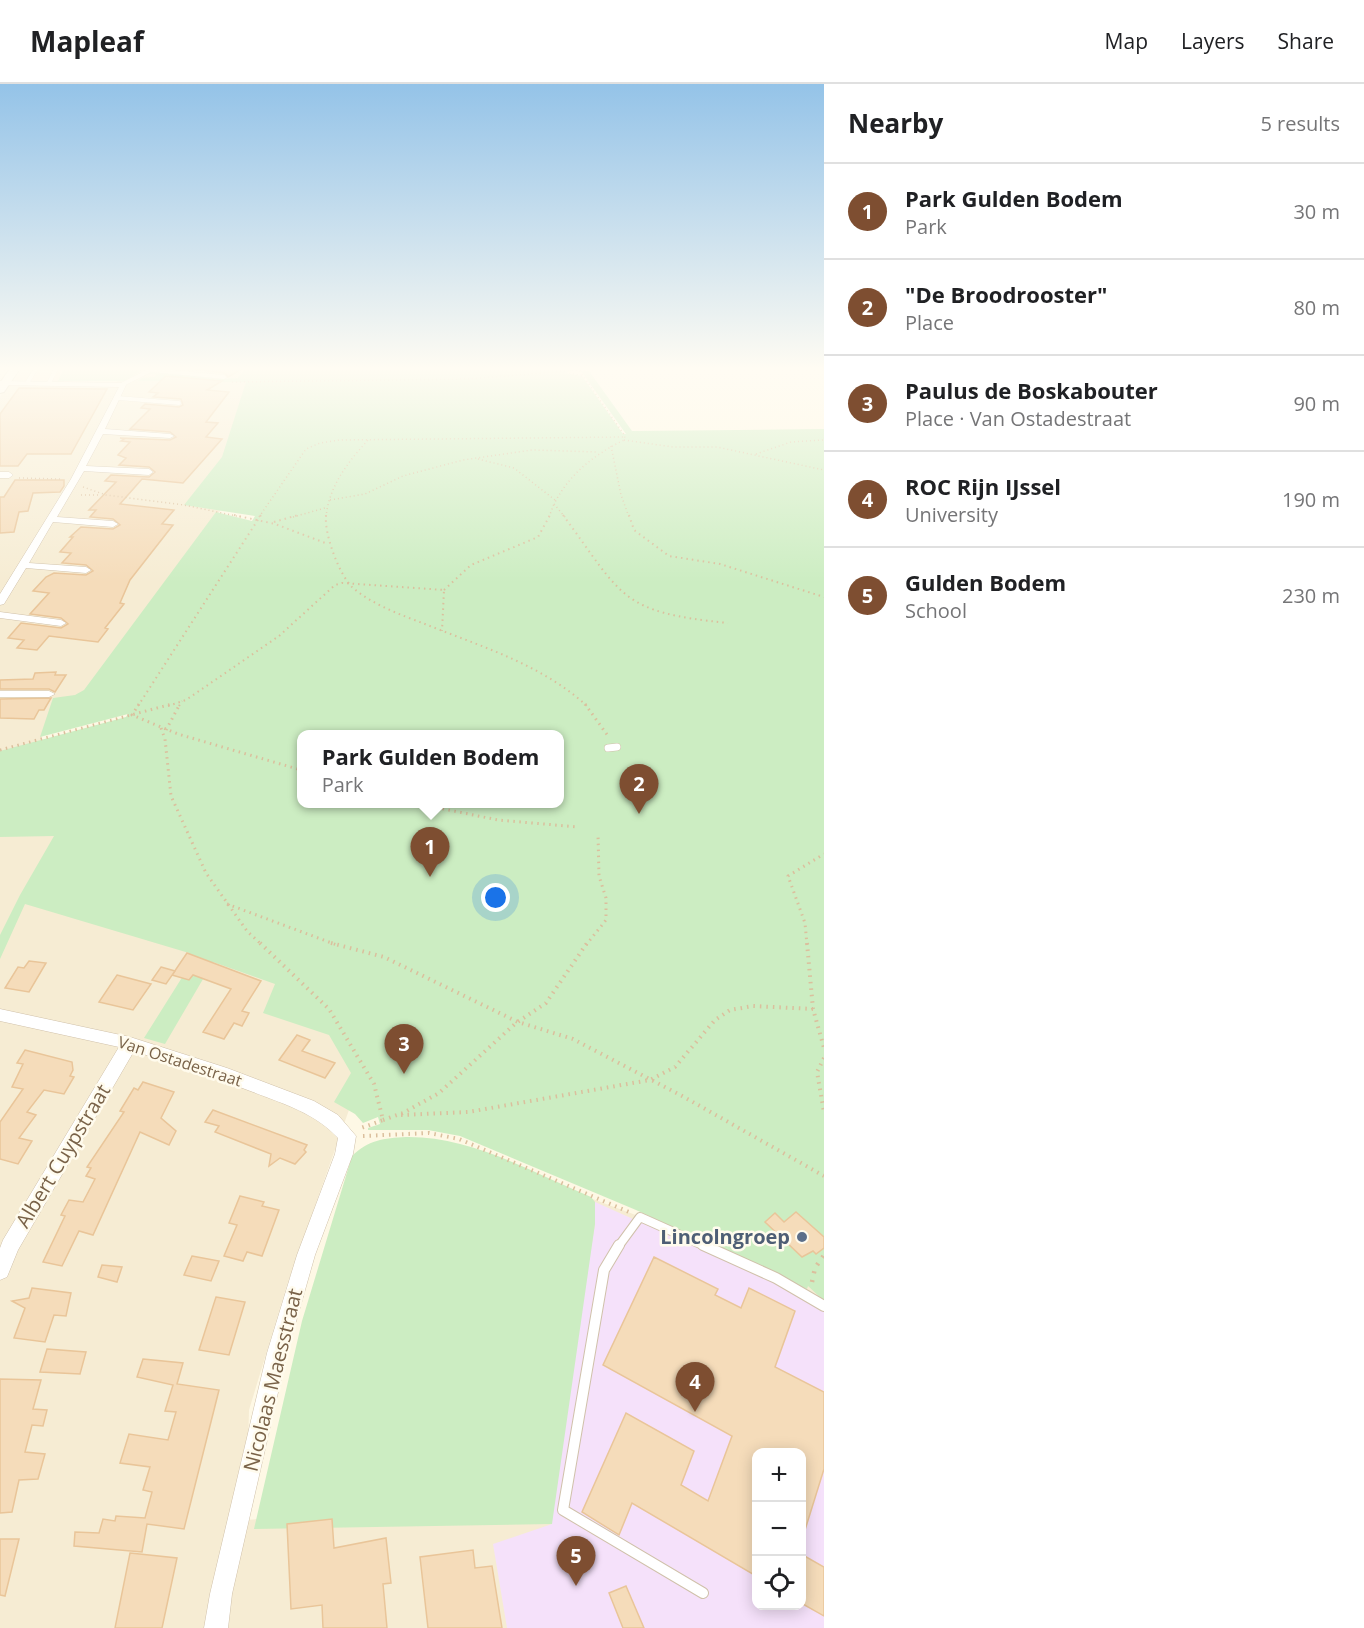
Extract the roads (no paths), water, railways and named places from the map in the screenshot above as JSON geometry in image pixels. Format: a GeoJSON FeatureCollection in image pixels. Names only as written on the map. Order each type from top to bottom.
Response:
{"type":"FeatureCollection","features":[{"type":"Feature","properties":{"kind":"street"},"geometry":{"type":"LineString","coordinates":[[0,602],[52,519],[96,439]]}},
{"type":"Feature","properties":{"kind":"street"},"geometry":{"type":"LineString","coordinates":[[80,468],[149,472]]}},
{"type":"Feature","properties":{"kind":"street"},"geometry":{"type":"LineString","coordinates":[[52,519],[113,524]]}},
{"type":"Feature","properties":{"kind":"street"},"geometry":{"type":"LineString","coordinates":[[22,565],[86,570]]}},
{"type":"Feature","properties":{"kind":"street"},"geometry":{"type":"LineString","coordinates":[[0,615],[61,623]]}},
{"type":"Feature","properties":{"kind":"street"},"geometry":{"type":"LineString","coordinates":[[0,694],[49,694]]}},
{"type":"Feature","properties":{"kind":"street","name":"Van Ostadestraat"},"geometry":{"type":"LineString","coordinates":[[0,1015],[130,1043],[308,1107],[332,1120],[347,1136]]}},
{"type":"Feature","properties":{"kind":"street","name":"Albert Cuypstraat"},"geometry":{"type":"LineString","coordinates":[[0,1270],[10,1246],[130,1043]]}},
{"type":"Feature","properties":{"kind":"street","name":"Nicolaas Maesstraat"},"geometry":{"type":"LineString","coordinates":[[216,1628],[220,1594],[277,1353],[306,1255],[344,1155],[347,1136]]}},
{"type":"Feature","properties":{"kind":"lane"},"geometry":{"type":"LineString","coordinates":[[608,748],[618,747]]}},
{"type":"Feature","properties":{"kind":"lane"},"geometry":{"type":"LineString","coordinates":[[703,1593],[563,1510],[603,1270],[640,1217],[776,1278],[824,1306]]}},
{"type":"Feature","properties":{"kind":"place","name":"\"De Broodrooster\""},"geometry":{"type":"Point","coordinates":[639,814]}},
{"type":"Feature","properties":{"kind":"place","name":"Park Gulden Bodem"},"geometry":{"type":"Point","coordinates":[430,877]}},
{"type":"Feature","properties":{"kind":"place","name":"Paulus de Boskabouter"},"geometry":{"type":"Point","coordinates":[404,1074]}},
{"type":"Feature","properties":{"kind":"place","name":"Lincolngroep"},"geometry":{"type":"Point","coordinates":[802,1237]}},
{"type":"Feature","properties":{"kind":"place","name":"ROC Rijn IJssel"},"geometry":{"type":"Point","coordinates":[695,1412]}},
{"type":"Feature","properties":{"kind":"place","name":"Gulden Bodem"},"geometry":{"type":"Point","coordinates":[576,1586]}}]}
